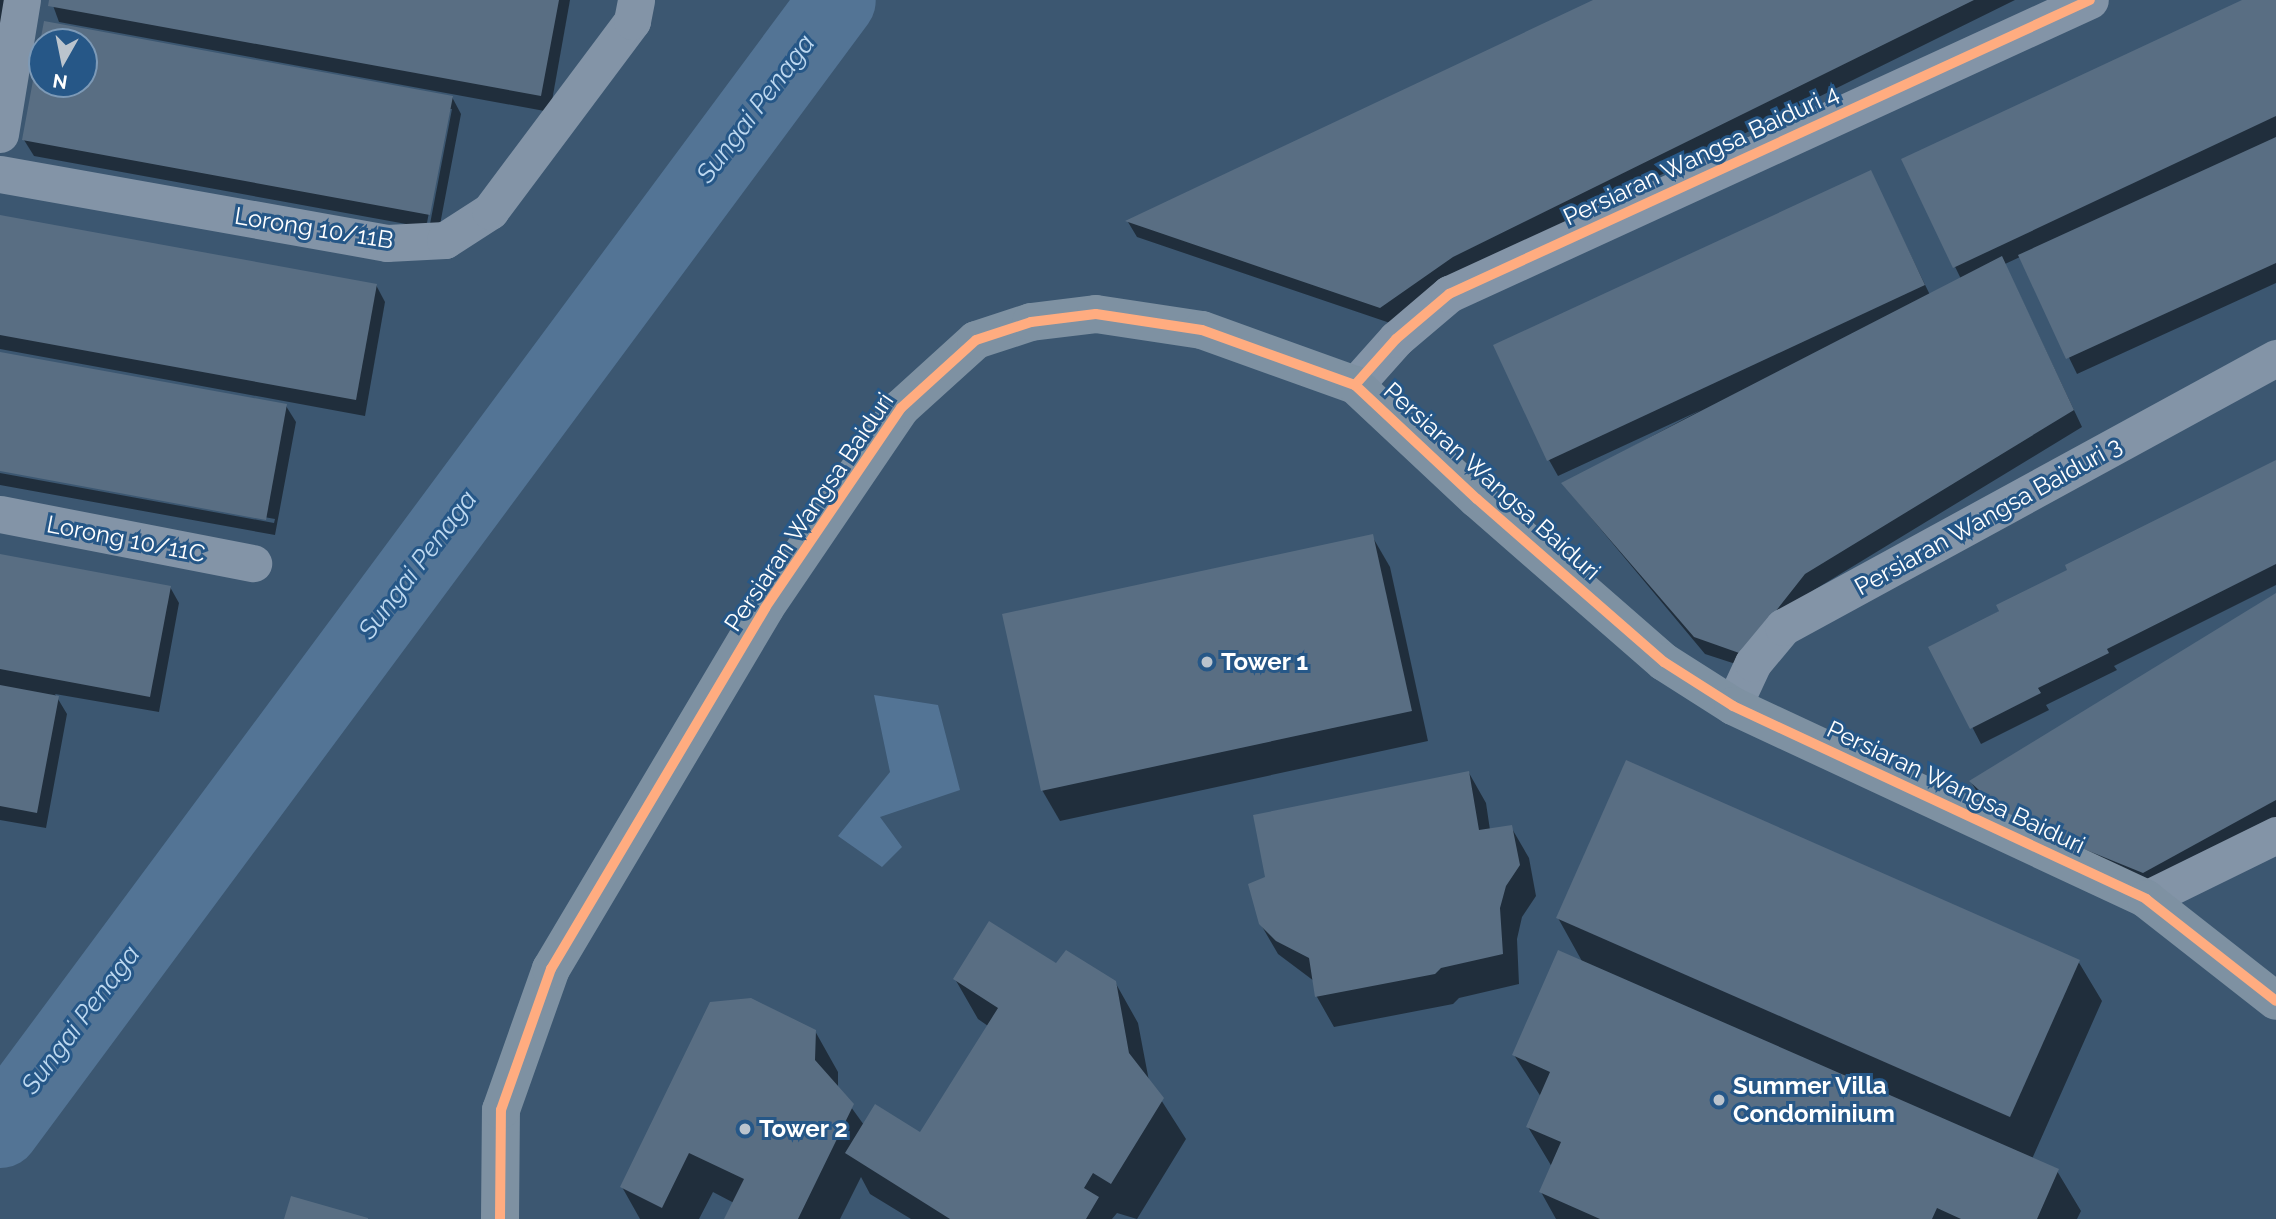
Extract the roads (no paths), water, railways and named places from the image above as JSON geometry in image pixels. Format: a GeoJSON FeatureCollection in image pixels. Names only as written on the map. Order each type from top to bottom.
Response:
{"type":"FeatureCollection","features":[{"type":"Feature","properties":{"kind":"street"},"geometry":{"type":"LineString","coordinates":[[0,134],[22,0]]}},
{"type":"Feature","properties":{"kind":"street","name":"Lorong 10/11B"},"geometry":{"type":"LineString","coordinates":[[0,174],[387,243],[445,240],[489,211],[632,21],[636,0]]}},
{"type":"Feature","properties":{"kind":"street","name":"Persiaran Wangsa Baiduri 4"},"geometry":{"type":"LineString","coordinates":[[1355,385],[1396,339],[1449,293],[2090,0]]}},
{"type":"Feature","properties":{"kind":"street","name":"Persiaran Wangsa Baiduri"},"geometry":{"type":"LineString","coordinates":[[500,1219],[501,1110],[551,969],[765,608],[901,408],[976,340],[1031,322],[1096,314],[1202,330],[1355,385],[1477,499],[1664,662],[1733,706],[2147,899],[2276,1001]]}},
{"type":"Feature","properties":{"kind":"street","name":"Persiaran Wangsa Baiduri 3"},"geometry":{"type":"LineString","coordinates":[[1733,706],[1753,663],[1783,628],[2276,358]]}},
{"type":"Feature","properties":{"kind":"street","name":"Lorong 10/11C"},"geometry":{"type":"LineString","coordinates":[[0,514],[253,563]]}},
{"type":"Feature","properties":{"kind":"street"},"geometry":{"type":"LineString","coordinates":[[2147,899],[2276,835]]}},
{"type":"Feature","properties":{"kind":"water"},"geometry":{"type":"Polygon","coordinates":[[[874,695],[938,705],[960,790],[880,817],[902,847],[882,867],[838,836],[890,772],[874,695]]]}},
{"type":"Feature","properties":{"kind":"waterway","name":"Sungai Penaga"},"geometry":{"type":"LineString","coordinates":[[0,1129],[837,0]]}},
{"type":"Feature","properties":{"kind":"place","name":"Tower 1"},"geometry":{"type":"Point","coordinates":[1207,662]}},
{"type":"Feature","properties":{"kind":"place","name":"Summer Villa Condominium"},"geometry":{"type":"Point","coordinates":[1719,1100]}},
{"type":"Feature","properties":{"kind":"place","name":"Tower 2"},"geometry":{"type":"Point","coordinates":[745,1129]}}]}
